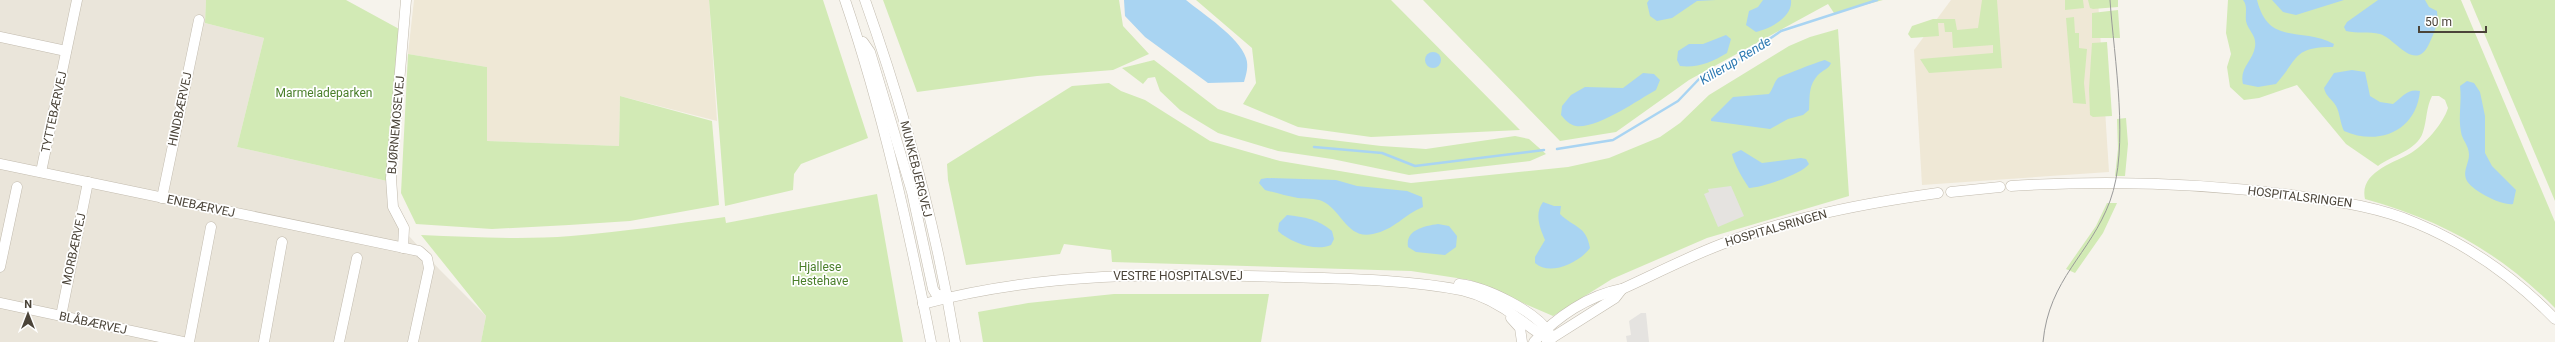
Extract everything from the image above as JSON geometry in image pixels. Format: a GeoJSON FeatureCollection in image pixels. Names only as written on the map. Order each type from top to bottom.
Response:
{"type":"FeatureCollection","features":[{"type":"Feature","properties":{"kind":"street","name":"TYTTEBÆRVEJ"},"geometry":{"type":"LineString","coordinates":[[41,172],[77,0]]}},
{"type":"Feature","properties":{"kind":"street","name":"BJØRNEMOSEVEJ"},"geometry":{"type":"LineString","coordinates":[[403,248],[404,228],[393,207],[391,186],[406,0]]}},
{"type":"Feature","properties":{"kind":"street","name":"MUNKEBJERGVEJ"},"geometry":{"type":"LineString","coordinates":[[845,0],[869,70],[894,164],[931,342]]}},
{"type":"Feature","properties":{"kind":"street","name":"MUNKEBJERGVEJ"},"geometry":{"type":"LineString","coordinates":[[865,0],[907,130],[948,297],[955,342]]}},
{"type":"Feature","properties":{"kind":"street","name":"HINDBÆRVEJ"},"geometry":{"type":"LineString","coordinates":[[162,198],[198,20]]}},
{"type":"Feature","properties":{"kind":"street"},"geometry":{"type":"LineString","coordinates":[[856,34],[870,52],[912,192],[933,289],[936,294],[948,297]]}},
{"type":"Feature","properties":{"kind":"street"},"geometry":{"type":"LineString","coordinates":[[0,37],[66,51]]}},
{"type":"Feature","properties":{"kind":"street","name":"ENEBÆRVEJ"},"geometry":{"type":"LineString","coordinates":[[0,164],[419,251],[427,258],[429,268],[413,342]]}},
{"type":"Feature","properties":{"kind":"street","name":"MORBÆRVEJ"},"geometry":{"type":"LineString","coordinates":[[60,316],[88,182]]}},
{"type":"Feature","properties":{"kind":"street","name":"HOSPITALSRINGEN"},"geometry":{"type":"LineString","coordinates":[[2011,186],[2115,184],[2182,186],[2272,192],[2358,204],[2416,223],[2467,248],[2530,293],[2555,319]]}},
{"type":"Feature","properties":{"kind":"street"},"geometry":{"type":"LineString","coordinates":[[0,267],[17,187]]}},
{"type":"Feature","properties":{"kind":"street"},"geometry":{"type":"LineString","coordinates":[[1950,192],[2000,187]]}},
{"type":"Feature","properties":{"kind":"street","name":"HOSPITALSRINGEN"},"geometry":{"type":"LineString","coordinates":[[1544,337],[1584,303],[1607,292],[1622,289],[1722,244],[1765,230],[1857,206],[1938,193]]}},
{"type":"Feature","properties":{"kind":"street"},"geometry":{"type":"LineString","coordinates":[[189,342],[211,228]]}},
{"type":"Feature","properties":{"kind":"street"},"geometry":{"type":"LineString","coordinates":[[264,342],[282,242]]}},
{"type":"Feature","properties":{"kind":"street"},"geometry":{"type":"LineString","coordinates":[[339,342],[357,258]]}},
{"type":"Feature","properties":{"kind":"street","name":"VESTRE HOSPITALSVEJ"},"geometry":{"type":"LineString","coordinates":[[923,304],[948,297],[1009,286],[1111,275],[1190,274],[1358,279],[1436,286],[1464,291],[1490,300],[1519,318],[1544,337]]}},
{"type":"Feature","properties":{"kind":"street"},"geometry":{"type":"LineString","coordinates":[[1436,286],[1477,301],[1507,316],[1520,328],[1522,342]]}},
{"type":"Feature","properties":{"kind":"street","name":"BLÅBÆRVEJ"},"geometry":{"type":"LineString","coordinates":[[0,303],[60,316],[138,337],[183,342]]}},
{"type":"Feature","properties":{"kind":"shaded area"},"geometry":{"type":"Polygon","coordinates":[[[0,0],[206,0],[205,23],[264,38],[237,147],[387,181],[399,225],[439,269],[486,316],[481,342],[0,342],[0,0]]]}},
{"type":"Feature","properties":{"kind":"shaded area"},"geometry":{"type":"Polygon","coordinates":[[[414,0],[709,0],[717,121],[620,96],[619,146],[487,141],[487,67],[408,54],[414,0]]]}},
{"type":"Feature","properties":{"kind":"shaded area"},"geometry":{"type":"Polygon","coordinates":[[[1951,0],[2098,0],[2109,172],[1922,185],[1914,50],[1951,0]]]}},
{"type":"Feature","properties":{"kind":"shaded area"},"geometry":{"type":"Polygon","coordinates":[[[1731,186],[1744,216],[1718,227],[1704,194],[1709,192],[1708,189],[1731,186]]]}},
{"type":"Feature","properties":{"kind":"shaded area"},"geometry":{"type":"Polygon","coordinates":[[[1641,313],[1646,313],[1649,342],[1627,342],[1626,336],[1631,335],[1629,321],[1641,313]]]}},
{"type":"Feature","properties":{"kind":"green space","name":"Marmeladeparken"},"geometry":{"type":"Polygon","coordinates":[[[206,0],[346,0],[401,30],[387,181],[237,147],[264,38],[205,23],[206,0]]]}},
{"type":"Feature","properties":{"kind":"green space"},"geometry":{"type":"Polygon","coordinates":[[[709,0],[823,0],[868,138],[801,164],[794,174],[793,190],[725,206],[709,0]]]}},
{"type":"Feature","properties":{"kind":"green space"},"geometry":{"type":"Polygon","coordinates":[[[883,0],[1119,0],[1123,26],[1149,54],[1113,70],[1037,76],[917,92],[883,0]]]}},
{"type":"Feature","properties":{"kind":"green space"},"geometry":{"type":"Polygon","coordinates":[[[1196,0],[1391,0],[1520,130],[1371,137],[1298,127],[1243,104],[1256,83],[1252,48],[1196,0]]]}},
{"type":"Feature","properties":{"kind":"green space"},"geometry":{"type":"Polygon","coordinates":[[[1423,0],[1883,0],[1834,13],[1828,4],[1689,80],[1616,132],[1560,141],[1423,0]]]}},
{"type":"Feature","properties":{"kind":"green space"},"geometry":{"type":"Polygon","coordinates":[[[1982,0],[1997,0],[2002,68],[1929,73],[1920,59],[1993,53],[1993,45],[1953,48],[1952,32],[1945,32],[1944,23],[1938,23],[1939,36],[1911,38],[1908,34],[1912,26],[1933,19],[1955,19],[1957,30],[1978,28],[1982,0]]]}},
{"type":"Feature","properties":{"kind":"green space"},"geometry":{"type":"Polygon","coordinates":[[[2065,0],[2083,0],[2084,8],[2065,10],[2065,0]]]}},
{"type":"Feature","properties":{"kind":"green space"},"geometry":{"type":"Polygon","coordinates":[[[2088,0],[2118,0],[2118,7],[2093,9],[2090,8],[2088,0]]]}},
{"type":"Feature","properties":{"kind":"green space"},"geometry":{"type":"Polygon","coordinates":[[[2228,0],[2461,0],[2555,222],[2555,308],[2512,270],[2468,240],[2419,217],[2393,207],[2365,199],[2367,182],[2372,175],[2387,165],[2411,153],[2433,133],[2446,114],[2448,108],[2445,100],[2439,96],[2432,96],[2423,132],[2420,138],[2415,144],[2404,152],[2378,166],[2346,144],[2297,85],[2259,98],[2244,100],[2230,87],[2227,67],[2231,54],[2226,33],[2228,0]]]}},
{"type":"Feature","properties":{"kind":"green space"},"geometry":{"type":"Polygon","coordinates":[[[2470,0],[2555,0],[2555,201],[2470,0]]]}},
{"type":"Feature","properties":{"kind":"green space"},"geometry":{"type":"Polygon","coordinates":[[[2118,10],[2120,38],[2092,38],[2092,13],[2118,10]]]}},
{"type":"Feature","properties":{"kind":"green space"},"geometry":{"type":"Polygon","coordinates":[[[2074,17],[2075,33],[2079,33],[2079,48],[2087,49],[2084,83],[2086,104],[2073,103],[2066,18],[2074,17]]]}},
{"type":"Feature","properties":{"kind":"green space"},"geometry":{"type":"Polygon","coordinates":[[[1838,29],[1849,196],[1707,238],[1612,279],[1553,316],[1470,280],[1411,271],[1112,262],[1111,250],[1064,244],[1060,254],[966,265],[948,180],[947,164],[1072,86],[1109,83],[1121,91],[1145,100],[1210,141],[1280,161],[1411,183],[1568,167],[1609,158],[1660,137],[1680,123],[1709,95],[1789,46],[1810,37],[1838,29]]]}},
{"type":"Feature","properties":{"kind":"green space"},"geometry":{"type":"Polygon","coordinates":[[[2107,42],[2112,116],[2093,117],[2090,115],[2089,89],[2092,43],[2107,42]]]}},
{"type":"Feature","properties":{"kind":"green space"},"geometry":{"type":"Polygon","coordinates":[[[408,54],[487,67],[487,141],[619,146],[620,96],[712,121],[719,205],[630,221],[569,225],[492,229],[416,224],[401,193],[408,54]]]}},
{"type":"Feature","properties":{"kind":"green space"},"geometry":{"type":"Polygon","coordinates":[[[1154,60],[1218,109],[1299,136],[1381,146],[1426,149],[1515,136],[1529,139],[1546,154],[1530,161],[1409,175],[1332,159],[1278,151],[1218,133],[1180,110],[1160,91],[1155,77],[1148,78],[1143,84],[1122,68],[1154,60]]]}},
{"type":"Feature","properties":{"kind":"green space"},"geometry":{"type":"Polygon","coordinates":[[[2126,118],[2128,144],[2125,176],[2115,176],[2118,149],[2117,119],[2126,118]]]}},
{"type":"Feature","properties":{"kind":"green space","name":"Hjallese Hestehave"},"geometry":{"type":"Polygon","coordinates":[[[877,194],[903,342],[481,342],[486,316],[421,235],[534,238],[629,230],[725,217],[726,223],[877,194]]]}},
{"type":"Feature","properties":{"kind":"green space"},"geometry":{"type":"Polygon","coordinates":[[[2107,203],[2117,203],[2103,233],[2075,273],[2066,269],[2096,226],[2107,203]]]}},
{"type":"Feature","properties":{"kind":"green space"},"geometry":{"type":"Polygon","coordinates":[[[1114,294],[1269,294],[1261,342],[983,342],[978,312],[1028,303],[1114,294]]]}},
{"type":"Feature","properties":{"kind":"water"},"geometry":{"type":"Polygon","coordinates":[[[1124,0],[1186,0],[1220,26],[1242,50],[1247,64],[1244,82],[1208,83],[1145,37],[1125,16],[1124,0]]]}},
{"type":"Feature","properties":{"kind":"water"},"geometry":{"type":"Polygon","coordinates":[[[1649,0],[1716,0],[1697,1],[1672,18],[1657,21],[1650,16],[1647,3],[1649,0]]]}},
{"type":"Feature","properties":{"kind":"water"},"geometry":{"type":"Polygon","coordinates":[[[1763,0],[1791,0],[1791,6],[1780,21],[1768,28],[1756,32],[1746,25],[1749,11],[1758,7],[1763,0]]]}},
{"type":"Feature","properties":{"kind":"water"},"geometry":{"type":"Polygon","coordinates":[[[2243,0],[2257,0],[2262,15],[2278,30],[2322,39],[2334,44],[2333,47],[2310,49],[2303,52],[2298,56],[2276,84],[2258,87],[2243,84],[2243,73],[2254,52],[2255,39],[2246,21],[2246,7],[2243,0]]]}},
{"type":"Feature","properties":{"kind":"water"},"geometry":{"type":"Polygon","coordinates":[[[2272,0],[2344,0],[2296,15],[2283,12],[2272,0]]]}},
{"type":"Feature","properties":{"kind":"water"},"geometry":{"type":"Polygon","coordinates":[[[2378,0],[2425,0],[2429,7],[2437,11],[2436,28],[2424,52],[2418,55],[2412,55],[2405,52],[2380,34],[2346,31],[2344,27],[2347,22],[2378,0]]]}},
{"type":"Feature","properties":{"kind":"water"},"geometry":{"type":"Polygon","coordinates":[[[1726,35],[1731,39],[1727,53],[1705,64],[1680,66],[1677,60],[1678,51],[1689,44],[1703,44],[1726,35]]]}},
{"type":"Feature","properties":{"kind":"water"},"geometry":{"type":"Polygon","coordinates":[[[1433,52],[1439,54],[1441,60],[1439,66],[1433,68],[1427,66],[1425,60],[1427,54],[1433,52]]]}},
{"type":"Feature","properties":{"kind":"water"},"geometry":{"type":"Polygon","coordinates":[[[1825,60],[1831,63],[1815,78],[1810,91],[1809,110],[1803,115],[1788,119],[1770,129],[1711,121],[1711,119],[1733,97],[1769,94],[1778,78],[1825,60]]]}},
{"type":"Feature","properties":{"kind":"water"},"geometry":{"type":"Polygon","coordinates":[[[2352,70],[2365,72],[2370,96],[2380,102],[2393,104],[2409,92],[2416,90],[2420,91],[2417,105],[2411,117],[2403,126],[2382,136],[2370,137],[2344,131],[2337,109],[2326,94],[2324,88],[2334,73],[2352,70]]]}},
{"type":"Feature","properties":{"kind":"water"},"geometry":{"type":"Polygon","coordinates":[[[1643,73],[1654,74],[1660,80],[1656,90],[1606,119],[1585,126],[1576,126],[1572,125],[1561,115],[1562,106],[1571,95],[1585,87],[1623,88],[1643,73]]]}},
{"type":"Feature","properties":{"kind":"water"},"geometry":{"type":"Polygon","coordinates":[[[2467,81],[2474,83],[2480,92],[2485,116],[2485,153],[2492,166],[2516,190],[2513,204],[2494,200],[2473,188],[2466,179],[2465,173],[2469,155],[2460,126],[2460,86],[2467,81]]]}},
{"type":"Feature","properties":{"kind":"water"},"geometry":{"type":"Polygon","coordinates":[[[1741,150],[1762,163],[1801,158],[1806,159],[1809,164],[1798,172],[1781,180],[1762,186],[1749,188],[1737,167],[1732,154],[1741,150]]]}},
{"type":"Feature","properties":{"kind":"water"},"geometry":{"type":"Polygon","coordinates":[[[1261,179],[1336,180],[1357,186],[1407,191],[1422,197],[1423,207],[1387,229],[1373,234],[1364,235],[1351,229],[1329,205],[1322,201],[1294,197],[1265,190],[1259,183],[1261,179]]]}},
{"type":"Feature","properties":{"kind":"water"},"geometry":{"type":"Polygon","coordinates":[[[1543,202],[1554,206],[1561,206],[1560,214],[1586,235],[1590,248],[1572,263],[1549,269],[1541,267],[1535,263],[1535,257],[1545,240],[1538,216],[1543,202]]]}},
{"type":"Feature","properties":{"kind":"water"},"geometry":{"type":"Polygon","coordinates":[[[1287,215],[1311,219],[1327,227],[1332,231],[1334,239],[1331,245],[1325,247],[1310,247],[1289,239],[1283,235],[1278,231],[1279,223],[1287,215]]]}},
{"type":"Feature","properties":{"kind":"water"},"geometry":{"type":"Polygon","coordinates":[[[1438,224],[1449,226],[1457,236],[1456,247],[1445,255],[1416,252],[1408,247],[1409,237],[1412,233],[1427,226],[1438,224]]]}},
{"type":"Feature","properties":{"kind":"waterway","name":"Killerup Rende"},"geometry":{"type":"LineString","coordinates":[[1557,149],[1613,140],[1678,101],[1700,78],[1734,63],[1781,31],[1877,0]]}},
{"type":"Feature","properties":{"kind":"waterway","name":"Killerup Rende"},"geometry":{"type":"LineString","coordinates":[[1314,147],[1382,153],[1415,166],[1544,150]]}},
{"type":"Feature","properties":{"kind":"tram line"},"geometry":{"type":"LineString","coordinates":[[2043,342],[2047,320],[2053,301],[2071,268],[2102,220],[2110,201],[2116,179],[2120,129],[2110,0]]}}]}
